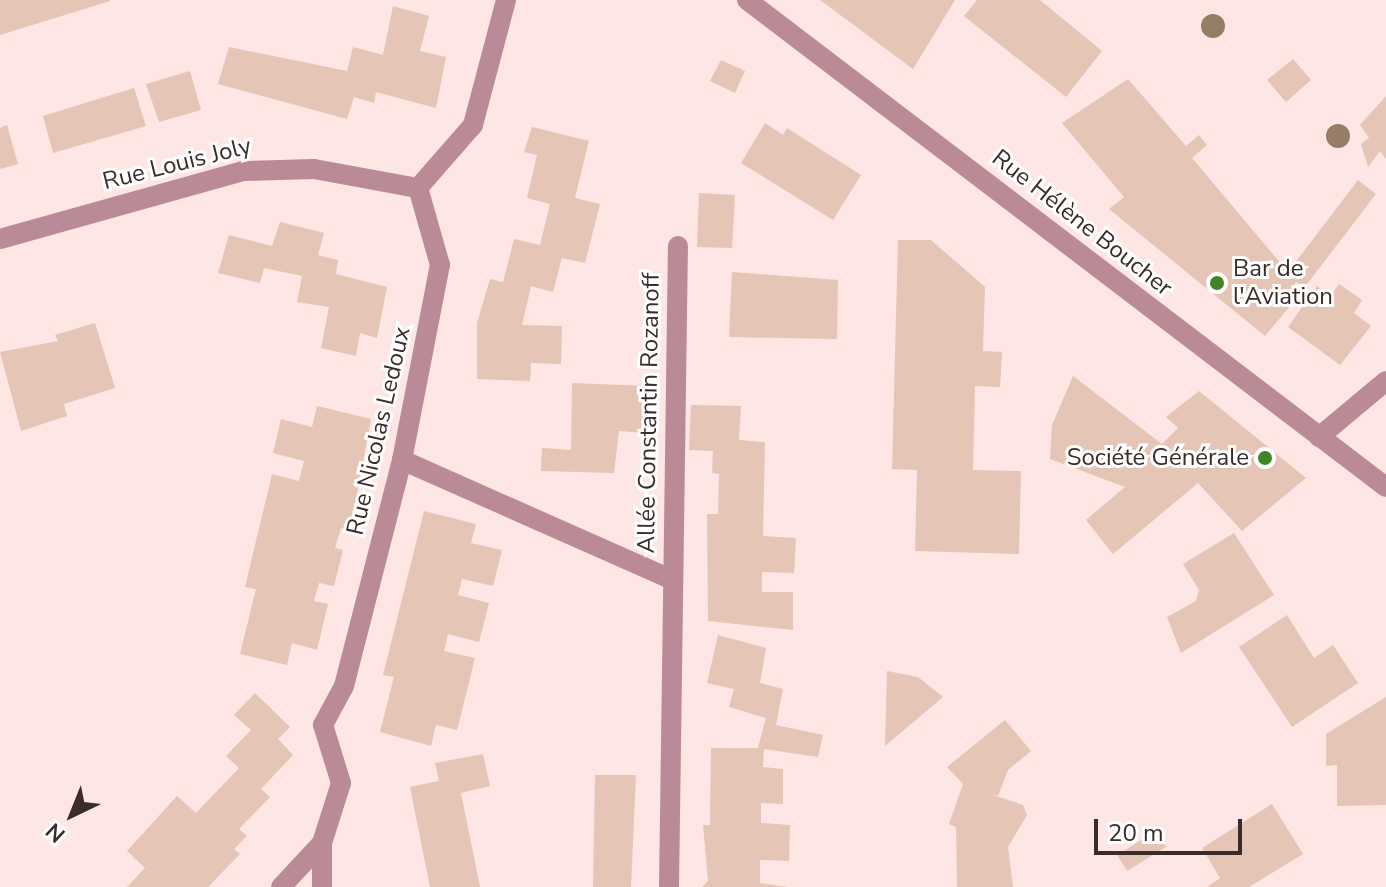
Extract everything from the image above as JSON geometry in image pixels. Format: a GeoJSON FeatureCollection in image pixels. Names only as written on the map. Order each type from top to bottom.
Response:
{"type":"FeatureCollection","features":[{"type":"Feature","properties":{"kind":"street"},"geometry":{"type":"LineString","coordinates":[[418,188],[473,125],[506,0]]}},
{"type":"Feature","properties":{"kind":"street","name":"Rue Hélène Boucher"},"geometry":{"type":"LineString","coordinates":[[747,0],[1386,487]]}},
{"type":"Feature","properties":{"kind":"street","name":"Rue Louis Joly"},"geometry":{"type":"LineString","coordinates":[[0,239],[243,171],[314,169],[418,188]]}},
{"type":"Feature","properties":{"kind":"street","name":"Rue Nicolas Ledoux"},"geometry":{"type":"LineString","coordinates":[[322,887],[322,843],[341,783],[323,725],[344,686],[402,460],[440,265],[418,188]]}},
{"type":"Feature","properties":{"kind":"street","name":"Allée Constantin Rozanoff"},"geometry":{"type":"LineString","coordinates":[[669,887],[678,246]]}},
{"type":"Feature","properties":{"kind":"street"},"geometry":{"type":"LineString","coordinates":[[1319,437],[1386,381]]}},
{"type":"Feature","properties":{"kind":"street","name":"Allée Constantin Rozanoff"},"geometry":{"type":"LineString","coordinates":[[402,460],[673,580]]}},
{"type":"Feature","properties":{"kind":"street"},"geometry":{"type":"LineString","coordinates":[[281,887],[322,843]]}},
{"type":"Feature","properties":{"kind":"building"},"geometry":{"type":"Polygon","coordinates":[[[0,0],[110,0],[110,1],[0,35],[0,0]]]}},
{"type":"Feature","properties":{"kind":"building"},"geometry":{"type":"Polygon","coordinates":[[[820,0],[955,0],[913,69],[820,0]]]}},
{"type":"Feature","properties":{"kind":"building"},"geometry":{"type":"Polygon","coordinates":[[[977,0],[1040,0],[1102,51],[1066,97],[964,16],[977,0]]]}},
{"type":"Feature","properties":{"kind":"building"},"geometry":{"type":"Polygon","coordinates":[[[393,6],[429,16],[420,51],[446,57],[436,108],[376,92],[374,103],[354,97],[347,119],[218,84],[229,47],[347,71],[353,47],[383,55],[393,6]]]}},
{"type":"Feature","properties":{"kind":"building"},"geometry":{"type":"Polygon","coordinates":[[[1293,59],[1311,80],[1286,102],[1267,80],[1293,59]]]}},
{"type":"Feature","properties":{"kind":"building"},"geometry":{"type":"Polygon","coordinates":[[[721,60],[745,71],[735,93],[710,81],[721,60]]]}},
{"type":"Feature","properties":{"kind":"building"},"geometry":{"type":"Polygon","coordinates":[[[190,71],[201,110],[159,122],[146,84],[190,71]]]}},
{"type":"Feature","properties":{"kind":"building"},"geometry":{"type":"Polygon","coordinates":[[[1128,79],[1186,146],[1199,135],[1207,145],[1192,158],[1288,272],[1358,180],[1376,194],[1304,288],[1296,282],[1282,299],[1291,305],[1265,336],[1109,209],[1124,197],[1062,123],[1128,79]]]}},
{"type":"Feature","properties":{"kind":"building"},"geometry":{"type":"Polygon","coordinates":[[[134,88],[146,126],[53,153],[43,116],[134,88]]]}},
{"type":"Feature","properties":{"kind":"building"},"geometry":{"type":"Polygon","coordinates":[[[1386,96],[1386,159],[1380,151],[1368,167],[1361,144],[1369,138],[1360,125],[1386,96]]]}},
{"type":"Feature","properties":{"kind":"building"},"geometry":{"type":"Polygon","coordinates":[[[765,123],[783,135],[787,128],[861,175],[833,220],[741,163],[765,123]]]}},
{"type":"Feature","properties":{"kind":"building"},"geometry":{"type":"Polygon","coordinates":[[[7,125],[18,164],[0,169],[0,128],[7,125]]]}},
{"type":"Feature","properties":{"kind":"building"},"geometry":{"type":"Polygon","coordinates":[[[532,127],[589,141],[575,198],[600,204],[585,263],[562,258],[553,292],[531,286],[522,325],[562,326],[561,364],[531,363],[530,381],[477,379],[477,323],[490,279],[503,282],[514,239],[540,245],[550,204],[527,198],[537,155],[524,152],[532,127]]]}},
{"type":"Feature","properties":{"kind":"building"},"geometry":{"type":"Polygon","coordinates":[[[699,193],[735,195],[732,248],[697,247],[699,193]]]}},
{"type":"Feature","properties":{"kind":"building"},"geometry":{"type":"Polygon","coordinates":[[[280,222],[324,233],[318,255],[338,260],[336,274],[387,287],[377,338],[360,333],[356,356],[321,348],[329,307],[297,302],[302,276],[264,268],[260,283],[218,273],[229,235],[272,246],[280,222]]]}},
{"type":"Feature","properties":{"kind":"building"},"geometry":{"type":"Polygon","coordinates":[[[898,240],[931,240],[985,287],[983,351],[1002,352],[1000,387],[975,386],[973,470],[1021,471],[1019,554],[915,551],[917,470],[892,469],[898,240]]]}},
{"type":"Feature","properties":{"kind":"building"},"geometry":{"type":"Polygon","coordinates":[[[732,272],[838,280],[837,339],[729,337],[732,272]]]}},
{"type":"Feature","properties":{"kind":"building"},"geometry":{"type":"Polygon","coordinates":[[[1339,284],[1362,300],[1354,313],[1371,326],[1340,365],[1288,327],[1317,286],[1331,296],[1339,284]]]}},
{"type":"Feature","properties":{"kind":"building"},"geometry":{"type":"Polygon","coordinates":[[[95,323],[115,388],[64,404],[67,416],[21,431],[0,352],[58,341],[55,335],[95,323]]]}},
{"type":"Feature","properties":{"kind":"building"},"geometry":{"type":"Polygon","coordinates":[[[1073,376],[1162,444],[1178,428],[1166,417],[1199,391],[1306,478],[1242,531],[1198,483],[1113,554],[1086,520],[1125,487],[1050,459],[1052,425],[1073,376]]]}},
{"type":"Feature","properties":{"kind":"building"},"geometry":{"type":"Polygon","coordinates":[[[572,383],[647,386],[645,433],[619,431],[614,473],[541,471],[542,448],[571,450],[572,383]]]}},
{"type":"Feature","properties":{"kind":"building"},"geometry":{"type":"Polygon","coordinates":[[[691,405],[741,406],[739,440],[765,442],[763,536],[796,538],[794,573],[762,572],[762,592],[793,592],[793,630],[708,621],[707,514],[718,514],[719,474],[712,473],[713,451],[689,450],[691,405]]]}},
{"type":"Feature","properties":{"kind":"building"},"geometry":{"type":"Polygon","coordinates":[[[317,406],[371,419],[350,531],[341,528],[335,548],[343,550],[334,586],[319,583],[314,601],[328,604],[317,650],[292,643],[287,665],[240,654],[256,589],[245,587],[272,474],[299,481],[304,461],[273,453],[281,419],[312,427],[317,406]]]}},
{"type":"Feature","properties":{"kind":"building"},"geometry":{"type":"Polygon","coordinates":[[[424,511],[476,524],[471,543],[502,550],[493,586],[462,579],[458,595],[489,603],[479,642],[448,634],[444,651],[475,658],[457,730],[436,725],[431,746],[380,732],[394,677],[383,675],[424,511]]]}},
{"type":"Feature","properties":{"kind":"building"},"geometry":{"type":"Polygon","coordinates":[[[1234,533],[1274,595],[1181,653],[1167,617],[1196,601],[1199,590],[1183,564],[1234,533]]]}},
{"type":"Feature","properties":{"kind":"building"},"geometry":{"type":"Polygon","coordinates":[[[1287,615],[1314,658],[1333,645],[1358,683],[1292,727],[1239,647],[1287,615]]]}},
{"type":"Feature","properties":{"kind":"building"},"geometry":{"type":"Polygon","coordinates":[[[718,635],[766,648],[760,683],[783,689],[776,725],[823,735],[818,757],[764,749],[763,767],[783,769],[783,804],[761,803],[761,823],[790,825],[789,861],[760,860],[760,883],[787,887],[702,887],[708,881],[703,825],[710,825],[711,748],[758,748],[766,718],[729,707],[734,689],[707,683],[718,635]]]}},
{"type":"Feature","properties":{"kind":"building"},"geometry":{"type":"Polygon","coordinates":[[[887,671],[918,677],[943,697],[885,746],[887,671]]]}},
{"type":"Feature","properties":{"kind":"building"},"geometry":{"type":"Polygon","coordinates":[[[255,693],[290,727],[278,739],[293,755],[261,789],[270,797],[239,829],[247,836],[234,849],[240,854],[208,887],[127,887],[145,868],[127,851],[177,796],[196,813],[239,768],[226,756],[251,730],[234,715],[255,693]]]}},
{"type":"Feature","properties":{"kind":"building"},"geometry":{"type":"Polygon","coordinates":[[[1386,697],[1386,805],[1337,806],[1337,765],[1326,766],[1326,734],[1386,697]]]}},
{"type":"Feature","properties":{"kind":"building"},"geometry":{"type":"Polygon","coordinates":[[[1005,720],[1031,751],[1008,770],[998,796],[990,794],[1023,805],[1027,815],[1008,847],[1013,887],[957,887],[956,827],[949,824],[963,784],[947,767],[1005,720]]]}},
{"type":"Feature","properties":{"kind":"building"},"geometry":{"type":"Polygon","coordinates":[[[483,754],[490,786],[461,793],[480,887],[430,887],[410,787],[439,781],[435,763],[483,754]]]}},
{"type":"Feature","properties":{"kind":"building"},"geometry":{"type":"Polygon","coordinates":[[[595,775],[636,775],[631,887],[593,887],[595,775]]]}},
{"type":"Feature","properties":{"kind":"building"},"geometry":{"type":"Polygon","coordinates":[[[1272,804],[1303,854],[1249,887],[1207,887],[1220,878],[1202,848],[1272,804]]]}},
{"type":"Feature","properties":{"kind":"building"},"geometry":{"type":"Polygon","coordinates":[[[1156,831],[1166,847],[1127,871],[1117,855],[1156,831]]]}},
{"type":"Feature","properties":{"kind":"place","name":"Bar de l'Aviation"},"geometry":{"type":"Point","coordinates":[1217,283]}},
{"type":"Feature","properties":{"kind":"place","name":"Société Générale"},"geometry":{"type":"Point","coordinates":[1265,458]}}]}
